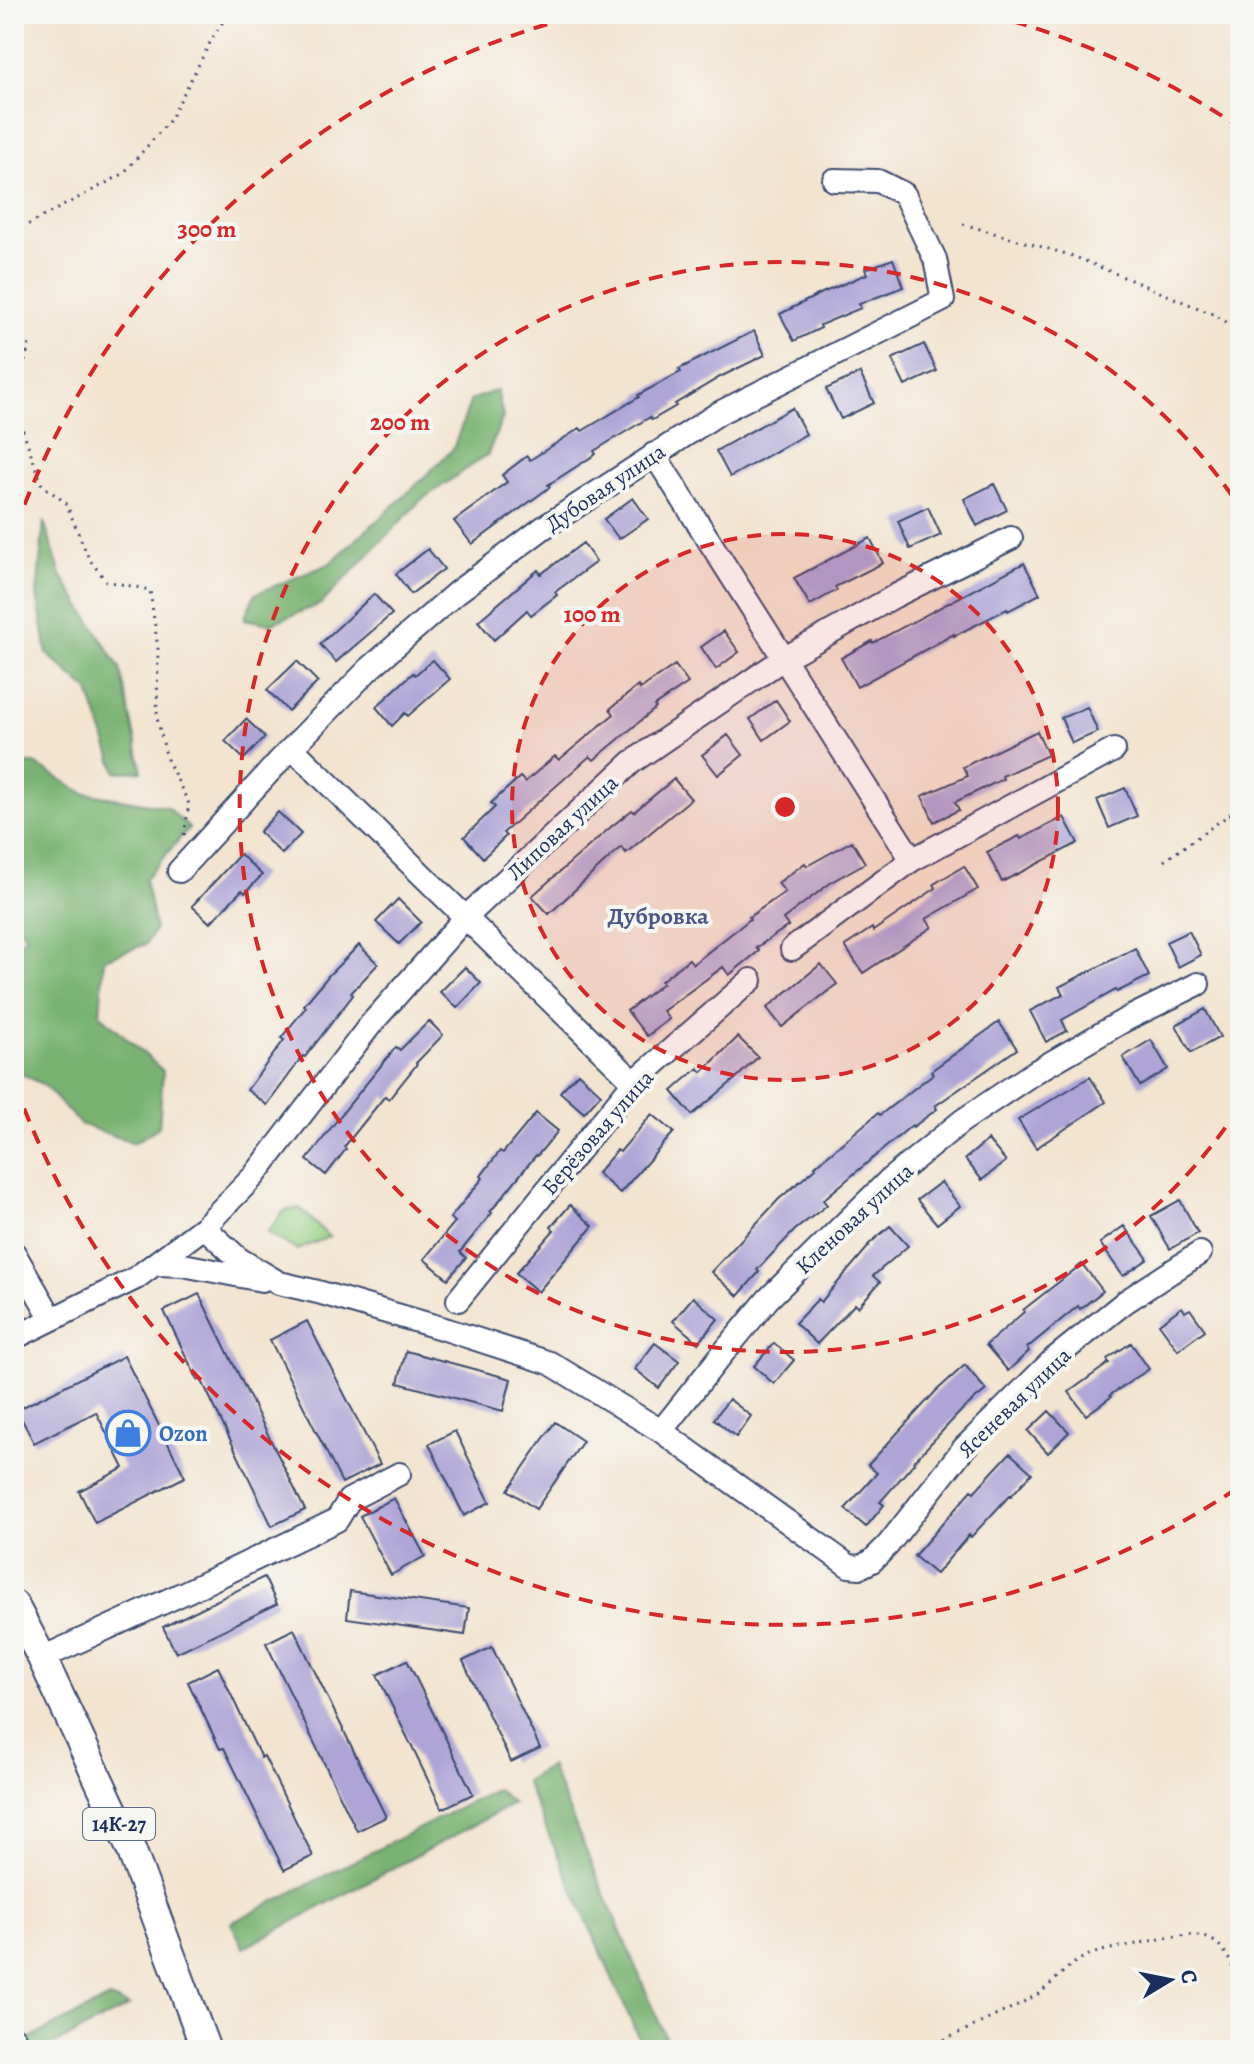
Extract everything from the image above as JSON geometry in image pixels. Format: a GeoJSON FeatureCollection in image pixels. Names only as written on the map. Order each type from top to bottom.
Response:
{"type":"FeatureCollection","features":[{"type":"Feature","properties":{"kind":"main road","name":"14К-27"},"geometry":{"type":"LineString","coordinates":[[14,1605],[131,1849],[206,2050]]}},
{"type":"Feature","properties":{"kind":"street","name":"Дубовая улица"},"geometry":{"type":"LineString","coordinates":[[179,871],[369,669],[456,593],[543,528],[719,413],[943,300],[935,259],[904,194],[878,181],[834,180]]}},
{"type":"Feature","properties":{"kind":"street"},"geometry":{"type":"LineString","coordinates":[[654,454],[912,860]]}},
{"type":"Feature","properties":{"kind":"street","name":"Липовая улица"},"geometry":{"type":"LineString","coordinates":[[14,1338],[136,1278],[204,1227],[254,1176],[371,1024],[465,918],[632,762],[783,659],[895,596],[1011,538]]}},
{"type":"Feature","properties":{"kind":"street"},"geometry":{"type":"LineString","coordinates":[[292,748],[634,1082]]}},
{"type":"Feature","properties":{"kind":"street"},"geometry":{"type":"LineString","coordinates":[[792,949],[912,860],[1114,750]]}},
{"type":"Feature","properties":{"kind":"street","name":"Берёзовая улица"},"geometry":{"type":"LineString","coordinates":[[458,1300],[634,1082],[751,980]]}},
{"type":"Feature","properties":{"kind":"street","name":"Кленовая улица"},"geometry":{"type":"LineString","coordinates":[[661,1431],[768,1299],[889,1180],[962,1121],[1035,1072],[1125,1020],[1198,984]]}},
{"type":"Feature","properties":{"kind":"street"},"geometry":{"type":"LineString","coordinates":[[204,1227],[239,1259],[279,1283]]}},
{"type":"Feature","properties":{"kind":"street"},"geometry":{"type":"LineString","coordinates":[[14,1253],[52,1319]]}},
{"type":"Feature","properties":{"kind":"street","name":"Ясеневая улица"},"geometry":{"type":"LineString","coordinates":[[661,1431],[849,1566],[860,1567],[872,1561],[888,1545],[964,1448],[1054,1359],[1125,1302],[1200,1253]]}},
{"type":"Feature","properties":{"kind":"street"},"geometry":{"type":"LineString","coordinates":[[157,1264],[183,1265],[318,1292],[550,1363],[661,1431]]}},
{"type":"Feature","properties":{"kind":"street"},"geometry":{"type":"LineString","coordinates":[[42,1658],[337,1520],[349,1500],[399,1474]]}},
{"type":"Feature","properties":{"kind":"street"},"geometry":{"type":"LineString","coordinates":[[14,2038],[20,2050]]}},
{"type":"Feature","properties":{"kind":"path"},"geometry":{"type":"LineString","coordinates":[[14,238],[14,232],[123,174],[170,120],[228,14]]}},
{"type":"Feature","properties":{"kind":"path"},"geometry":{"type":"LineString","coordinates":[[963,224],[1073,256],[1215,315],[1240,331]]}},
{"type":"Feature","properties":{"kind":"path"},"geometry":{"type":"LineString","coordinates":[[14,325],[29,346],[16,394],[21,425],[42,485],[66,503],[89,559],[106,581],[150,590],[158,649],[157,718],[167,759],[189,804],[179,871]]}},
{"type":"Feature","properties":{"kind":"path"},"geometry":{"type":"LineString","coordinates":[[1164,861],[1240,807]]}},
{"type":"Feature","properties":{"kind":"path"},"geometry":{"type":"LineString","coordinates":[[922,2050],[1038,1994],[1086,1956],[1176,1936],[1194,1935],[1209,1939],[1223,1948],[1231,1959],[1240,1994]]}},
{"type":"Feature","properties":{"kind":"green space"},"geometry":{"type":"Polygon","coordinates":[[[497,390],[503,417],[488,454],[420,501],[321,604],[270,624],[244,619],[255,594],[329,564],[411,490],[453,449],[471,400],[497,390]]]}},
{"type":"Feature","properties":{"kind":"green space"},"geometry":{"type":"Polygon","coordinates":[[[44,521],[61,575],[120,668],[142,771],[116,772],[89,691],[47,654],[37,594],[44,521]]]}},
{"type":"Feature","properties":{"kind":"green space"},"geometry":{"type":"Polygon","coordinates":[[[14,764],[35,764],[84,793],[167,807],[189,828],[145,879],[155,929],[146,944],[104,959],[100,1014],[163,1071],[159,1127],[134,1143],[80,1124],[44,1085],[14,1070],[14,944],[26,937],[14,920],[14,764]]]}},
{"type":"Feature","properties":{"kind":"green space"},"geometry":{"type":"Polygon","coordinates":[[[300,1208],[329,1237],[297,1250],[267,1233],[284,1211],[300,1208]]]}},
{"type":"Feature","properties":{"kind":"green space"},"geometry":{"type":"Polygon","coordinates":[[[550,1766],[671,2050],[644,2050],[525,1781],[550,1766]]]}},
{"type":"Feature","properties":{"kind":"green space"},"geometry":{"type":"Polygon","coordinates":[[[497,1789],[513,1804],[244,1948],[231,1923],[497,1789]]]}},
{"type":"Feature","properties":{"kind":"green space"},"geometry":{"type":"Polygon","coordinates":[[[109,1998],[130,2006],[43,2050],[14,2050],[14,2046],[109,1998]]]}},
{"type":"Feature","properties":{"kind":"building"},"geometry":{"type":"Polygon","coordinates":[[[893,259],[903,287],[859,304],[861,308],[820,325],[821,328],[794,341],[780,314],[867,274],[865,269],[893,259]]]}},
{"type":"Feature","properties":{"kind":"building"},"geometry":{"type":"Polygon","coordinates":[[[754,331],[765,355],[720,377],[676,406],[652,420],[650,417],[594,451],[596,454],[548,485],[550,487],[472,544],[454,521],[507,482],[502,475],[527,456],[530,460],[580,428],[582,431],[681,372],[679,369],[754,331]]]}},
{"type":"Feature","properties":{"kind":"building"},"geometry":{"type":"Polygon","coordinates":[[[924,344],[937,371],[905,386],[892,359],[924,344]]]}},
{"type":"Feature","properties":{"kind":"building"},"geometry":{"type":"Polygon","coordinates":[[[860,373],[874,403],[841,419],[826,389],[860,373]]]}},
{"type":"Feature","properties":{"kind":"building"},"geometry":{"type":"Polygon","coordinates":[[[792,408],[806,434],[730,477],[716,451],[792,408]]]}},
{"type":"Feature","properties":{"kind":"building"},"geometry":{"type":"Polygon","coordinates":[[[994,484],[1007,510],[977,526],[964,499],[994,484]]]}},
{"type":"Feature","properties":{"kind":"building"},"geometry":{"type":"Polygon","coordinates":[[[633,498],[648,519],[619,539],[604,519],[633,498]]]}},
{"type":"Feature","properties":{"kind":"building"},"geometry":{"type":"Polygon","coordinates":[[[928,507],[941,535],[910,549],[898,521],[928,507]]]}},
{"type":"Feature","properties":{"kind":"building"},"geometry":{"type":"Polygon","coordinates":[[[870,538],[883,563],[835,587],[837,590],[810,605],[794,578],[870,538]]]}},
{"type":"Feature","properties":{"kind":"building"},"geometry":{"type":"Polygon","coordinates":[[[583,543],[596,562],[555,592],[557,595],[531,615],[527,610],[494,640],[478,621],[538,570],[541,574],[583,543]]]}},
{"type":"Feature","properties":{"kind":"building"},"geometry":{"type":"Polygon","coordinates":[[[428,549],[444,569],[411,594],[396,574],[428,549]]]}},
{"type":"Feature","properties":{"kind":"building"},"geometry":{"type":"Polygon","coordinates":[[[1024,563],[1040,594],[954,634],[857,687],[841,658],[1024,563]]]}},
{"type":"Feature","properties":{"kind":"building"},"geometry":{"type":"Polygon","coordinates":[[[374,594],[392,614],[336,662],[320,644],[374,594]]]}},
{"type":"Feature","properties":{"kind":"building"},"geometry":{"type":"Polygon","coordinates":[[[724,631],[739,652],[716,669],[701,647],[724,631]]]}},
{"type":"Feature","properties":{"kind":"building"},"geometry":{"type":"Polygon","coordinates":[[[433,660],[450,679],[392,726],[376,707],[413,673],[415,675],[433,660]]]}},
{"type":"Feature","properties":{"kind":"building"},"geometry":{"type":"Polygon","coordinates":[[[297,661],[318,682],[288,711],[267,690],[297,661]]]}},
{"type":"Feature","properties":{"kind":"building"},"geometry":{"type":"Polygon","coordinates":[[[675,665],[688,683],[654,706],[656,708],[594,760],[590,756],[503,833],[506,836],[483,858],[464,837],[495,807],[491,803],[520,777],[525,782],[555,756],[559,760],[614,714],[610,709],[638,686],[640,689],[675,665]]]}},
{"type":"Feature","properties":{"kind":"building"},"geometry":{"type":"Polygon","coordinates":[[[776,700],[790,721],[764,740],[750,719],[776,700]]]}},
{"type":"Feature","properties":{"kind":"building"},"geometry":{"type":"Polygon","coordinates":[[[1087,707],[1098,732],[1072,743],[1061,718],[1087,707]]]}},
{"type":"Feature","properties":{"kind":"building"},"geometry":{"type":"Polygon","coordinates":[[[246,719],[265,737],[244,759],[225,741],[246,719]]]}},
{"type":"Feature","properties":{"kind":"building"},"geometry":{"type":"Polygon","coordinates":[[[1037,731],[1048,755],[955,802],[959,810],[934,822],[922,796],[968,776],[963,767],[1037,731]]]}},
{"type":"Feature","properties":{"kind":"building"},"geometry":{"type":"Polygon","coordinates":[[[728,735],[743,755],[718,775],[702,755],[728,735]]]}},
{"type":"Feature","properties":{"kind":"building"},"geometry":{"type":"Polygon","coordinates":[[[674,779],[691,799],[626,853],[621,847],[549,914],[532,896],[612,826],[674,779]]]}},
{"type":"Feature","properties":{"kind":"building"},"geometry":{"type":"Polygon","coordinates":[[[1125,788],[1137,816],[1109,828],[1097,800],[1125,788]]]}},
{"type":"Feature","properties":{"kind":"building"},"geometry":{"type":"Polygon","coordinates":[[[278,812],[301,834],[282,854],[259,832],[278,812]]]}},
{"type":"Feature","properties":{"kind":"building"},"geometry":{"type":"Polygon","coordinates":[[[1064,817],[1078,843],[1002,882],[987,852],[1064,817]]]}},
{"type":"Feature","properties":{"kind":"building"},"geometry":{"type":"Polygon","coordinates":[[[852,841],[865,863],[833,881],[783,919],[788,926],[756,948],[759,951],[729,975],[723,967],[663,1011],[669,1019],[647,1036],[627,1011],[689,959],[693,964],[749,917],[785,892],[778,883],[805,863],[807,866],[852,841]]]}},
{"type":"Feature","properties":{"kind":"building"},"geometry":{"type":"Polygon","coordinates":[[[240,854],[262,875],[245,893],[242,890],[210,923],[192,906],[240,854]]]}},
{"type":"Feature","properties":{"kind":"building"},"geometry":{"type":"Polygon","coordinates":[[[964,866],[978,889],[926,919],[932,927],[863,973],[845,946],[872,928],[873,931],[936,888],[934,884],[964,866]]]}},
{"type":"Feature","properties":{"kind":"building"},"geometry":{"type":"Polygon","coordinates":[[[398,899],[421,922],[399,944],[376,922],[398,899]]]}},
{"type":"Feature","properties":{"kind":"building"},"geometry":{"type":"Polygon","coordinates":[[[1189,931],[1201,955],[1178,967],[1166,942],[1189,931]]]}},
{"type":"Feature","properties":{"kind":"building"},"geometry":{"type":"Polygon","coordinates":[[[359,945],[378,964],[351,993],[353,995],[267,1105],[247,1090],[284,1040],[281,1038],[306,1007],[304,1005],[359,945]]]}},
{"type":"Feature","properties":{"kind":"building"},"geometry":{"type":"Polygon","coordinates":[[[1135,948],[1149,976],[1116,990],[1062,1020],[1067,1031],[1046,1042],[1030,1011],[1063,994],[1059,987],[1135,948]]]}},
{"type":"Feature","properties":{"kind":"building"},"geometry":{"type":"Polygon","coordinates":[[[821,964],[837,984],[782,1027],[767,1008],[821,964]]]}},
{"type":"Feature","properties":{"kind":"building"},"geometry":{"type":"Polygon","coordinates":[[[465,967],[481,983],[457,1008],[440,992],[465,967]]]}},
{"type":"Feature","properties":{"kind":"building"},"geometry":{"type":"Polygon","coordinates":[[[1205,1009],[1220,1037],[1191,1053],[1176,1025],[1205,1009]]]}},
{"type":"Feature","properties":{"kind":"building"},"geometry":{"type":"Polygon","coordinates":[[[429,1021],[443,1035],[416,1063],[389,1099],[385,1096],[326,1175],[307,1160],[396,1047],[400,1050],[429,1021]]]}},
{"type":"Feature","properties":{"kind":"building"},"geometry":{"type":"Polygon","coordinates":[[[999,1022],[1017,1049],[935,1106],[937,1109],[912,1125],[823,1200],[827,1205],[795,1230],[757,1270],[759,1272],[738,1296],[711,1272],[779,1199],[815,1166],[878,1113],[880,1115],[933,1074],[931,1071],[999,1022]]]}},
{"type":"Feature","properties":{"kind":"building"},"geometry":{"type":"Polygon","coordinates":[[[738,1037],[758,1057],[692,1115],[672,1091],[698,1068],[702,1072],[738,1037]]]}},
{"type":"Feature","properties":{"kind":"building"},"geometry":{"type":"Polygon","coordinates":[[[1151,1040],[1168,1069],[1140,1086],[1123,1057],[1151,1040]]]}},
{"type":"Feature","properties":{"kind":"building"},"geometry":{"type":"Polygon","coordinates":[[[578,1073],[601,1094],[584,1113],[560,1092],[578,1073]]]}},
{"type":"Feature","properties":{"kind":"building"},"geometry":{"type":"Polygon","coordinates":[[[1090,1077],[1106,1102],[1036,1148],[1018,1120],[1090,1077]]]}},
{"type":"Feature","properties":{"kind":"building"},"geometry":{"type":"Polygon","coordinates":[[[536,1113],[558,1131],[460,1252],[466,1258],[448,1279],[424,1259],[455,1222],[450,1218],[483,1178],[481,1176],[500,1151],[503,1153],[536,1113]]]}},
{"type":"Feature","properties":{"kind":"building"},"geometry":{"type":"Polygon","coordinates":[[[652,1114],[674,1132],[620,1193],[597,1173],[617,1150],[620,1152],[652,1114]]]}},
{"type":"Feature","properties":{"kind":"building"},"geometry":{"type":"Polygon","coordinates":[[[988,1140],[1006,1161],[982,1180],[965,1159],[988,1140]]]}},
{"type":"Feature","properties":{"kind":"building"},"geometry":{"type":"Polygon","coordinates":[[[941,1182],[960,1206],[937,1224],[917,1200],[941,1182]]]}},
{"type":"Feature","properties":{"kind":"building"},"geometry":{"type":"Polygon","coordinates":[[[1180,1200],[1198,1233],[1170,1249],[1151,1216],[1180,1200]]]}},
{"type":"Feature","properties":{"kind":"building"},"geometry":{"type":"Polygon","coordinates":[[[570,1205],[593,1226],[538,1292],[516,1273],[554,1230],[551,1227],[570,1205]]]}},
{"type":"Feature","properties":{"kind":"building"},"geometry":{"type":"Polygon","coordinates":[[[890,1226],[908,1246],[873,1276],[880,1282],[817,1344],[795,1323],[818,1299],[821,1302],[868,1245],[890,1226]]]}},
{"type":"Feature","properties":{"kind":"building"},"geometry":{"type":"Polygon","coordinates":[[[1124,1226],[1148,1259],[1123,1276],[1100,1243],[1124,1226]]]}},
{"type":"Feature","properties":{"kind":"building"},"geometry":{"type":"Polygon","coordinates":[[[1082,1264],[1103,1291],[1080,1309],[1078,1306],[1027,1348],[1029,1351],[1008,1371],[986,1345],[1023,1310],[1082,1264]]]}},
{"type":"Feature","properties":{"kind":"building"},"geometry":{"type":"Polygon","coordinates":[[[199,1294],[305,1510],[272,1526],[201,1379],[198,1381],[164,1311],[199,1294]]]}},
{"type":"Feature","properties":{"kind":"building"},"geometry":{"type":"Polygon","coordinates":[[[693,1297],[718,1319],[698,1343],[673,1321],[693,1297]]]}},
{"type":"Feature","properties":{"kind":"building"},"geometry":{"type":"Polygon","coordinates":[[[1182,1307],[1185,1312],[1190,1309],[1205,1330],[1178,1350],[1159,1324],[1182,1307]]]}},
{"type":"Feature","properties":{"kind":"building"},"geometry":{"type":"Polygon","coordinates":[[[307,1321],[380,1464],[342,1483],[270,1340],[307,1321]]]}},
{"type":"Feature","properties":{"kind":"building"},"geometry":{"type":"Polygon","coordinates":[[[655,1343],[679,1361],[659,1388],[635,1369],[655,1343]]]}},
{"type":"Feature","properties":{"kind":"building"},"geometry":{"type":"Polygon","coordinates":[[[774,1343],[794,1360],[774,1384],[754,1366],[774,1343]]]}},
{"type":"Feature","properties":{"kind":"building"},"geometry":{"type":"Polygon","coordinates":[[[1131,1343],[1149,1369],[1086,1415],[1069,1392],[1131,1343]]]}},
{"type":"Feature","properties":{"kind":"building"},"geometry":{"type":"Polygon","coordinates":[[[406,1351],[511,1379],[503,1411],[398,1383],[406,1351]]]}},
{"type":"Feature","properties":{"kind":"building"},"geometry":{"type":"Polygon","coordinates":[[[124,1356],[185,1477],[95,1523],[79,1491],[124,1468],[96,1412],[34,1443],[17,1410],[124,1356]]]}},
{"type":"Feature","properties":{"kind":"building"},"geometry":{"type":"Polygon","coordinates":[[[965,1365],[986,1390],[963,1409],[914,1461],[880,1502],[884,1505],[866,1527],[845,1509],[877,1473],[868,1465],[936,1391],[965,1365]]]}},
{"type":"Feature","properties":{"kind":"building"},"geometry":{"type":"Polygon","coordinates":[[[729,1399],[751,1416],[736,1437],[714,1419],[729,1399]]]}},
{"type":"Feature","properties":{"kind":"building"},"geometry":{"type":"Polygon","coordinates":[[[1049,1411],[1069,1432],[1048,1453],[1028,1431],[1049,1411]]]}},
{"type":"Feature","properties":{"kind":"building"},"geometry":{"type":"Polygon","coordinates":[[[555,1422],[583,1441],[536,1509],[508,1490],[555,1422]]]}},
{"type":"Feature","properties":{"kind":"building"},"geometry":{"type":"Polygon","coordinates":[[[455,1431],[490,1502],[464,1516],[429,1444],[455,1431]]]}},
{"type":"Feature","properties":{"kind":"building"},"geometry":{"type":"Polygon","coordinates":[[[1010,1453],[1032,1473],[971,1537],[969,1535],[936,1574],[914,1556],[972,1490],[974,1492],[1010,1453]]]}},
{"type":"Feature","properties":{"kind":"building"},"geometry":{"type":"Polygon","coordinates":[[[394,1498],[425,1556],[391,1575],[360,1516],[394,1498]]]}},
{"type":"Feature","properties":{"kind":"building"},"geometry":{"type":"Polygon","coordinates":[[[264,1577],[277,1604],[176,1653],[163,1627],[264,1577]]]}},
{"type":"Feature","properties":{"kind":"building"},"geometry":{"type":"Polygon","coordinates":[[[350,1591],[469,1608],[465,1635],[347,1618],[350,1591]]]}},
{"type":"Feature","properties":{"kind":"building"},"geometry":{"type":"Polygon","coordinates":[[[294,1629],[386,1817],[357,1831],[266,1643],[294,1629]]]}},
{"type":"Feature","properties":{"kind":"building"},"geometry":{"type":"Polygon","coordinates":[[[492,1647],[540,1748],[511,1762],[463,1661],[492,1647]]]}},
{"type":"Feature","properties":{"kind":"building"},"geometry":{"type":"Polygon","coordinates":[[[407,1660],[473,1794],[442,1809],[377,1675],[407,1660]]]}},
{"type":"Feature","properties":{"kind":"building"},"geometry":{"type":"Polygon","coordinates":[[[218,1667],[261,1758],[264,1756],[313,1856],[284,1870],[188,1682],[218,1667]]]}},
{"type":"Feature","properties":{"kind":"place","name":"Ozon"},"geometry":{"type":"Point","coordinates":[128,1433]}},
{"type":"Feature","properties":{"kind":"district","name":"Дубровка"},"geometry":{"type":"Point","coordinates":[658,916]}}]}
